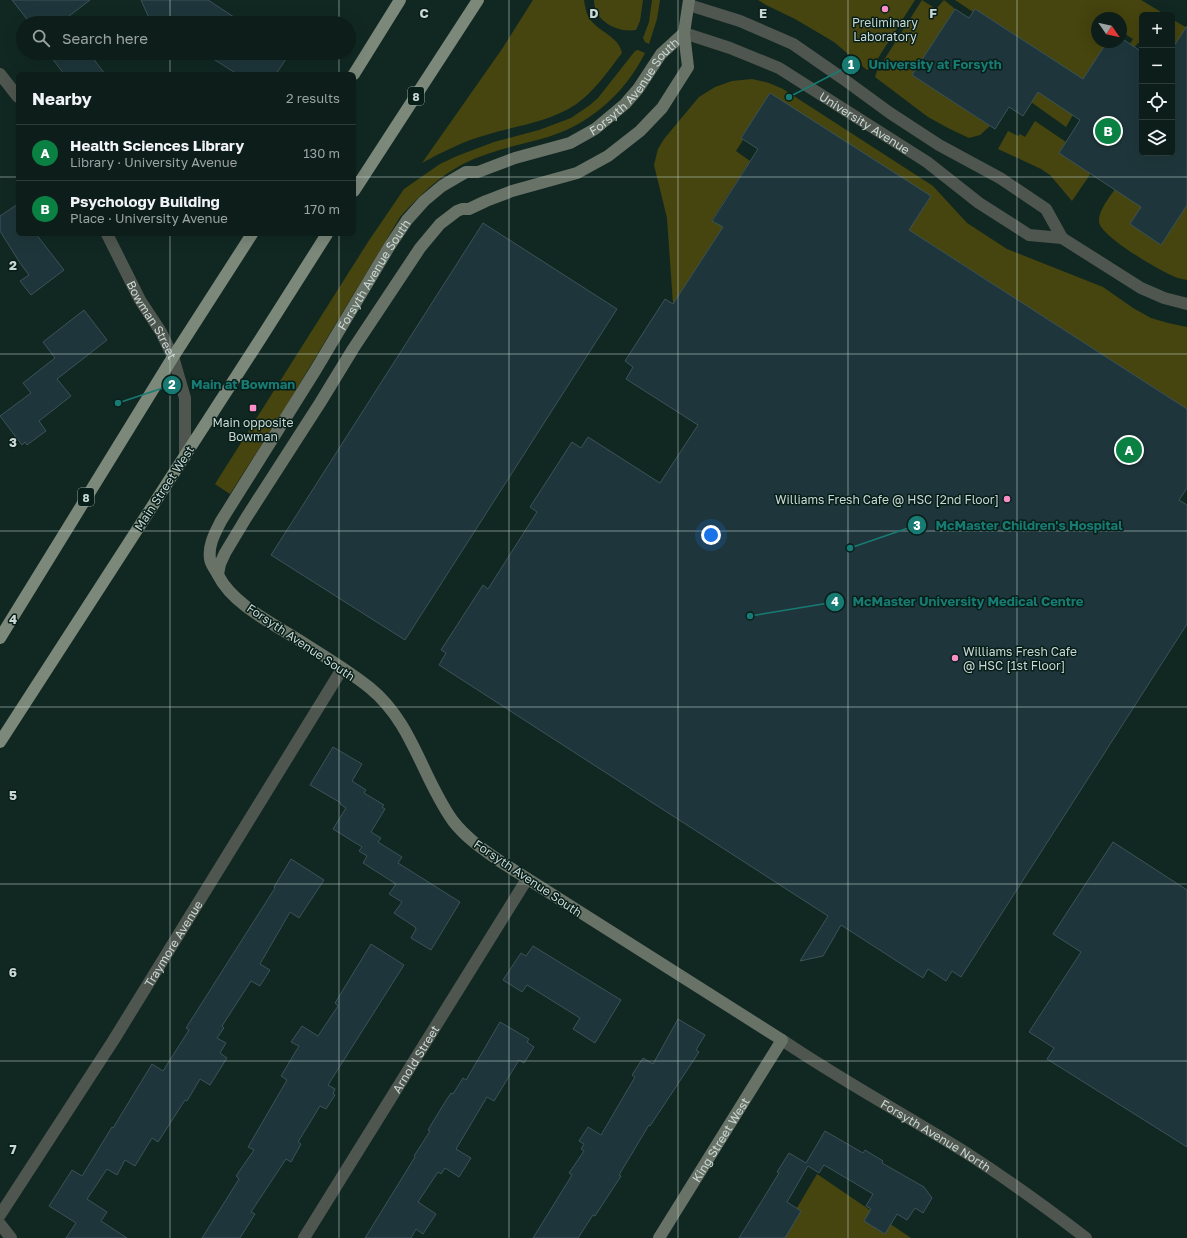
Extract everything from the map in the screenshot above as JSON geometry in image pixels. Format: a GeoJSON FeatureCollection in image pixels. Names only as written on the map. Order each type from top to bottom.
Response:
{"type":"FeatureCollection","features":[{"type":"Feature","properties":{"kind":"main road"},"geometry":{"type":"LineString","coordinates":[[355,72],[400,0]]}},
{"type":"Feature","properties":{"kind":"main road","name":"8"},"geometry":{"type":"LineString","coordinates":[[356,188],[478,0]]}},
{"type":"Feature","properties":{"kind":"main road","name":"8"},"geometry":{"type":"LineString","coordinates":[[0,638],[173,357],[251,236]]}},
{"type":"Feature","properties":{"kind":"main road","name":"Main Street West"},"geometry":{"type":"LineString","coordinates":[[0,742],[185,457],[326,236]]}},
{"type":"Feature","properties":{"kind":"street","name":"University Avenue"},"geometry":{"type":"LineString","coordinates":[[1062,238],[1046,209],[1000,178],[939,145],[890,113],[793,44],[740,21],[689,2],[684,33],[730,48],[779,68],[927,162],[974,200],[1029,235],[1062,238],[1141,288],[1164,298],[1187,304]]}},
{"type":"Feature","properties":{"kind":"street","name":"Forsyth Avenue South"},"geometry":{"type":"LineString","coordinates":[[684,33],[661,54],[638,90],[625,104],[595,128],[564,145],[515,158],[478,172],[466,172],[442,186],[416,209],[389,246],[315,371],[220,521],[212,538],[210,557],[212,565],[219,577],[234,596],[253,611],[342,669],[378,695],[396,715],[410,738],[440,799],[454,822],[475,844],[527,879],[782,1040]]}},
{"type":"Feature","properties":{"kind":"street","name":"Forsyth Avenue South"},"geometry":{"type":"LineString","coordinates":[[219,577],[220,564],[224,553],[320,404],[353,349],[430,235],[440,224],[457,211],[469,209],[512,191],[577,173],[608,156],[640,131],[662,108],[688,67],[684,33]]}},
{"type":"Feature","properties":{"kind":"street"},"geometry":{"type":"LineString","coordinates":[[0,74],[16,94]]}},
{"type":"Feature","properties":{"kind":"street","name":"Bowman Street"},"geometry":{"type":"LineString","coordinates":[[108,236],[140,300],[161,332],[173,357],[185,398],[185,457]]}},
{"type":"Feature","properties":{"kind":"street","name":"Traymore Avenue"},"geometry":{"type":"LineString","coordinates":[[0,1215],[113,1041],[342,669]]}},
{"type":"Feature","properties":{"kind":"street","name":"Arnold Street"},"geometry":{"type":"LineString","coordinates":[[304,1238],[527,879]]}},
{"type":"Feature","properties":{"kind":"street","name":"King Street West"},"geometry":{"type":"LineString","coordinates":[[659,1238],[782,1040]]}},
{"type":"Feature","properties":{"kind":"street","name":"Forsyth Avenue North"},"geometry":{"type":"LineString","coordinates":[[782,1040],[810,1059],[1001,1176],[1086,1238]]}},
{"type":"Feature","properties":{"kind":"street"},"geometry":{"type":"LineString","coordinates":[[0,1224],[11,1238]]}},
{"type":"Feature","properties":{"kind":"shaded area"},"geometry":{"type":"Polygon","coordinates":[[[533,0],[584,0],[586,12],[589,18],[617,42],[622,53],[588,94],[582,100],[565,111],[543,120],[478,137],[422,163],[502,49],[533,0]]]}},
{"type":"Feature","properties":{"kind":"shaded area"},"geometry":{"type":"Polygon","coordinates":[[[594,0],[643,0],[640,21],[636,30],[621,30],[602,20],[595,7],[594,0]]]}},
{"type":"Feature","properties":{"kind":"shaded area"},"geometry":{"type":"Polygon","coordinates":[[[652,0],[660,0],[657,19],[649,44],[645,42],[643,38],[649,22],[652,0]]]}},
{"type":"Feature","properties":{"kind":"shaded area"},"geometry":{"type":"Polygon","coordinates":[[[758,0],[915,0],[873,66],[867,70],[834,42],[795,19],[758,0]]]}},
{"type":"Feature","properties":{"kind":"shaded area"},"geometry":{"type":"Polygon","coordinates":[[[922,0],[936,9],[944,0],[955,9],[912,75],[990,126],[980,135],[969,138],[928,117],[875,77],[877,71],[922,0]]]}},
{"type":"Feature","properties":{"kind":"shaded area"},"geometry":{"type":"Polygon","coordinates":[[[955,0],[1141,0],[1161,12],[1139,12],[1139,43],[1134,48],[1129,45],[1133,39],[1127,35],[1127,12],[1091,12],[1091,48],[1103,48],[1064,109],[1073,115],[1066,127],[1031,102],[1057,62],[975,9],[973,12],[955,0]]]}},
{"type":"Feature","properties":{"kind":"shaded area"},"geometry":{"type":"Polygon","coordinates":[[[1175,21],[1187,28],[1175,45],[1175,21]]]}},
{"type":"Feature","properties":{"kind":"shaded area"},"geometry":{"type":"Polygon","coordinates":[[[638,50],[645,53],[626,82],[615,96],[589,118],[558,134],[491,153],[463,164],[437,181],[414,202],[400,217],[285,408],[230,494],[215,484],[368,242],[404,189],[440,164],[457,156],[494,142],[539,130],[571,118],[598,98],[635,51],[638,50]]]}},
{"type":"Feature","properties":{"kind":"shaded area"},"geometry":{"type":"Polygon","coordinates":[[[752,79],[769,83],[783,89],[933,186],[967,223],[1007,249],[1103,287],[1133,308],[1151,318],[1187,327],[1187,409],[909,230],[770,93],[741,138],[743,140],[736,151],[750,161],[712,220],[723,227],[673,304],[667,218],[654,165],[658,149],[664,139],[699,97],[715,87],[732,81],[752,79]]]}},
{"type":"Feature","properties":{"kind":"shaded area"},"geometry":{"type":"Polygon","coordinates":[[[1035,121],[1066,142],[1059,153],[1091,173],[1072,201],[1050,175],[1041,169],[998,149],[1008,131],[1018,136],[1020,134],[1025,137],[1035,121]]]}},
{"type":"Feature","properties":{"kind":"shaded area"},"geometry":{"type":"Polygon","coordinates":[[[1115,189],[1144,203],[1130,224],[1161,245],[1187,205],[1187,280],[1170,275],[1147,262],[1121,245],[1102,229],[1099,222],[1100,213],[1115,189]]]}},
{"type":"Feature","properties":{"kind":"shaded area"},"geometry":{"type":"Polygon","coordinates":[[[817,1174],[911,1238],[779,1238],[817,1174]]]}},
{"type":"Feature","properties":{"kind":"building"},"geometry":{"type":"Polygon","coordinates":[[[12,0],[90,0],[69,16],[25,16],[12,0]]]}},
{"type":"Feature","properties":{"kind":"building"},"geometry":{"type":"Polygon","coordinates":[[[141,0],[208,0],[232,16],[148,16],[141,0]]]}},
{"type":"Feature","properties":{"kind":"building"},"geometry":{"type":"Polygon","coordinates":[[[955,9],[969,18],[975,9],[1083,79],[1103,48],[1127,48],[1127,42],[1139,50],[1139,156],[1175,156],[1175,44],[1187,26],[1187,205],[1161,245],[1130,224],[1141,207],[1059,153],[1080,120],[1038,92],[1023,116],[1009,107],[995,129],[912,75],[955,9]]]}},
{"type":"Feature","properties":{"kind":"building"},"geometry":{"type":"Polygon","coordinates":[[[53,60],[94,60],[103,72],[62,72],[53,60]]]}},
{"type":"Feature","properties":{"kind":"building"},"geometry":{"type":"Polygon","coordinates":[[[215,60],[285,60],[277,72],[234,72],[215,60]]]}},
{"type":"Feature","properties":{"kind":"building"},"geometry":{"type":"Polygon","coordinates":[[[770,93],[931,196],[909,230],[1187,409],[1187,488],[1179,500],[1187,505],[1187,624],[961,977],[952,971],[946,981],[928,969],[923,978],[841,925],[823,956],[800,961],[828,916],[439,665],[446,653],[441,650],[483,585],[488,589],[537,512],[530,507],[572,442],[581,448],[588,437],[660,483],[698,425],[626,379],[633,367],[625,361],[665,299],[673,304],[723,227],[712,221],[758,149],[741,138],[770,93]]]}},
{"type":"Feature","properties":{"kind":"building"},"geometry":{"type":"Polygon","coordinates":[[[16,205],[16,236],[38,236],[64,270],[31,295],[20,281],[29,275],[0,231],[0,216],[16,205]]]}},
{"type":"Feature","properties":{"kind":"building"},"geometry":{"type":"Polygon","coordinates":[[[483,223],[617,309],[405,640],[271,555],[483,223]]]}},
{"type":"Feature","properties":{"kind":"building"},"geometry":{"type":"Polygon","coordinates":[[[84,310],[107,340],[57,379],[71,396],[39,421],[46,431],[27,445],[25,442],[22,445],[0,416],[31,393],[23,383],[55,358],[43,342],[84,310]]]}},
{"type":"Feature","properties":{"kind":"building"},"geometry":{"type":"Polygon","coordinates":[[[333,747],[362,764],[352,781],[366,790],[364,793],[384,805],[382,807],[385,809],[371,832],[381,838],[378,842],[402,857],[398,863],[460,902],[431,950],[411,938],[416,929],[415,927],[394,913],[402,902],[389,894],[396,884],[363,863],[367,856],[359,851],[362,847],[333,829],[346,808],[340,804],[341,803],[310,785],[333,747]]]}},
{"type":"Feature","properties":{"kind":"building"},"geometry":{"type":"Polygon","coordinates":[[[1113,842],[1187,890],[1187,1147],[1047,1059],[1054,1048],[1029,1032],[1081,952],[1053,934],[1113,842]]]}},
{"type":"Feature","properties":{"kind":"building"},"geometry":{"type":"Polygon","coordinates":[[[291,859],[324,880],[299,918],[290,912],[260,964],[270,970],[260,986],[251,981],[222,1026],[224,1028],[217,1038],[226,1043],[220,1053],[227,1058],[210,1085],[200,1079],[187,1101],[185,1100],[158,1142],[152,1138],[135,1166],[125,1160],[117,1175],[107,1169],[87,1199],[107,1212],[101,1221],[127,1238],[66,1238],[76,1223],[49,1206],[72,1170],[82,1176],[152,1064],[163,1071],[189,1030],[186,1028],[275,888],[274,887],[291,859]]]}},
{"type":"Feature","properties":{"kind":"building"},"geometry":{"type":"Polygon","coordinates":[[[371,944],[404,965],[328,1085],[335,1089],[333,1094],[335,1095],[326,1109],[320,1106],[298,1142],[301,1144],[291,1162],[286,1159],[251,1212],[255,1214],[240,1238],[202,1238],[239,1179],[236,1176],[254,1150],[248,1147],[287,1080],[281,1076],[299,1046],[291,1042],[302,1026],[318,1036],[338,1006],[335,1003],[371,944]]]}},
{"type":"Feature","properties":{"kind":"building"},"geometry":{"type":"Polygon","coordinates":[[[533,946],[621,1000],[595,1043],[573,1029],[580,1018],[527,985],[522,992],[503,980],[521,953],[526,956],[533,946]]]}},
{"type":"Feature","properties":{"kind":"building"},"geometry":{"type":"Polygon","coordinates":[[[678,1019],[705,1035],[696,1050],[699,1052],[650,1126],[649,1125],[619,1175],[621,1176],[595,1216],[593,1215],[578,1238],[533,1238],[572,1175],[569,1173],[584,1151],[581,1149],[584,1144],[579,1141],[588,1127],[601,1135],[635,1077],[632,1075],[643,1058],[653,1064],[678,1019]]]}},
{"type":"Feature","properties":{"kind":"building"},"geometry":{"type":"Polygon","coordinates":[[[500,1022],[529,1039],[527,1042],[534,1047],[524,1063],[519,1060],[494,1101],[487,1097],[456,1149],[471,1158],[459,1177],[445,1168],[441,1174],[438,1172],[418,1202],[436,1214],[423,1234],[416,1229],[411,1238],[365,1238],[415,1157],[414,1156],[430,1131],[428,1130],[445,1102],[451,1093],[453,1094],[463,1078],[466,1080],[500,1022]]]}},
{"type":"Feature","properties":{"kind":"building"},"geometry":{"type":"Polygon","coordinates":[[[825,1131],[863,1153],[865,1150],[883,1161],[882,1163],[924,1187],[932,1198],[923,1213],[915,1208],[907,1220],[897,1214],[885,1234],[864,1221],[871,1209],[866,1206],[873,1194],[824,1165],[819,1173],[808,1166],[787,1202],[801,1211],[785,1238],[739,1238],[779,1173],[777,1172],[789,1153],[806,1163],[825,1131]]]}},
{"type":"Feature","properties":{"kind":"place","name":"Preliminary Laboratory"},"geometry":{"type":"Point","coordinates":[885,9]}},
{"type":"Feature","properties":{"kind":"place","name":"University at Forsyth"},"geometry":{"type":"Point","coordinates":[789,97]}},
{"type":"Feature","properties":{"kind":"place","name":"Psychology Building"},"geometry":{"type":"Point","coordinates":[1108,131]}},
{"type":"Feature","properties":{"kind":"place","name":"Main at Bowman"},"geometry":{"type":"Point","coordinates":[118,403]}},
{"type":"Feature","properties":{"kind":"place","name":"Main opposite Bowman"},"geometry":{"type":"Point","coordinates":[253,408]}},
{"type":"Feature","properties":{"kind":"place","name":"Health Sciences Library"},"geometry":{"type":"Point","coordinates":[1129,450]}},
{"type":"Feature","properties":{"kind":"place","name":"Williams Fresh Cafe @ HSC [2nd Floor]"},"geometry":{"type":"Point","coordinates":[1007,499]}},
{"type":"Feature","properties":{"kind":"place","name":"McMaster Children's Hospital"},"geometry":{"type":"Point","coordinates":[850,548]}},
{"type":"Feature","properties":{"kind":"place","name":"McMaster University Medical Centre"},"geometry":{"type":"Point","coordinates":[750,616]}},
{"type":"Feature","properties":{"kind":"place","name":"Williams Fresh Cafe @ HSC [1st Floor]"},"geometry":{"type":"Point","coordinates":[955,658]}}]}
